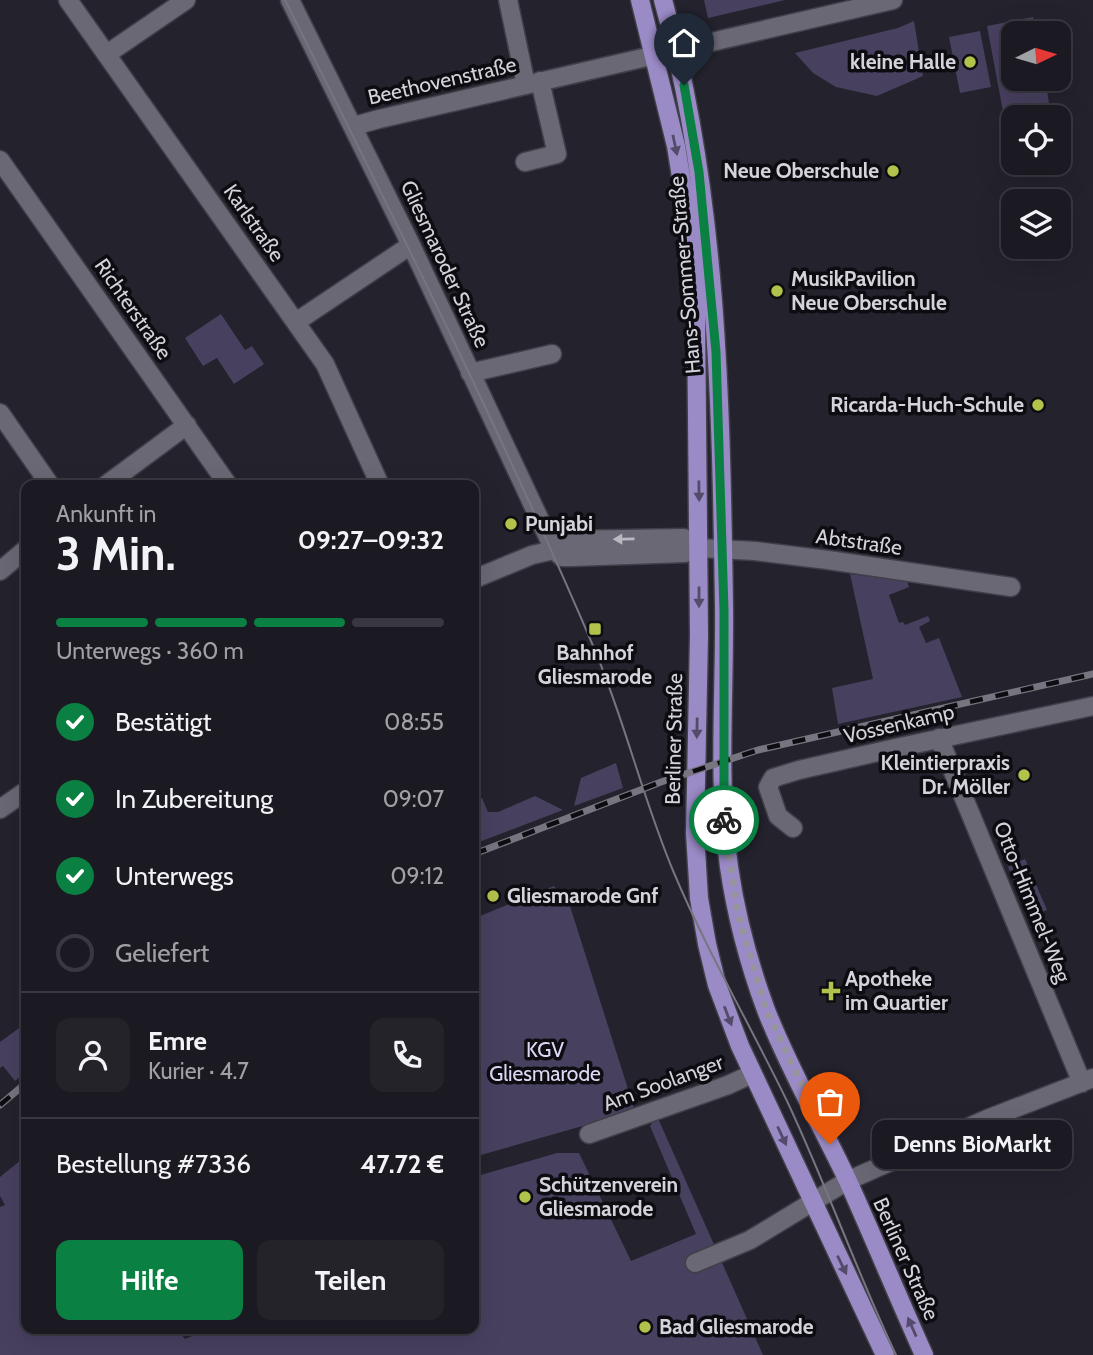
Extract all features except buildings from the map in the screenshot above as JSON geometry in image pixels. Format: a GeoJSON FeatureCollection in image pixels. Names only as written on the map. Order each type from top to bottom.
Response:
{"type":"FeatureCollection","features":[{"type":"Feature","properties":{"kind":"main road","name":"Hans-Sommer-Straße"},"geometry":{"type":"LineString","coordinates":[[640,0],[676,146],[691,247],[696,309],[699,548]]}},
{"type":"Feature","properties":{"kind":"main road","name":"Hans-Sommer-Straße"},"geometry":{"type":"LineString","coordinates":[[663,0],[677,50],[693,128],[710,274],[716,352],[723,551]]}},
{"type":"Feature","properties":{"kind":"main road","name":"Berliner Straße"},"geometry":{"type":"LineString","coordinates":[[699,548],[695,833],[699,898],[707,944],[717,985],[752,1074],[885,1355]]}},
{"type":"Feature","properties":{"kind":"main road","name":"Berliner Straße"},"geometry":{"type":"LineString","coordinates":[[723,551],[723,789],[725,828],[738,914],[766,1009],[847,1181],[924,1355]]}},
{"type":"Feature","properties":{"kind":"street","name":"Karlstraße"},"geometry":{"type":"LineString","coordinates":[[68,0],[325,364],[378,480]]}},
{"type":"Feature","properties":{"kind":"street"},"geometry":{"type":"LineString","coordinates":[[107,54],[186,0]]}},
{"type":"Feature","properties":{"kind":"street","name":"Gliesmaroder Straße"},"geometry":{"type":"LineString","coordinates":[[290,0],[354,126],[554,550]]}},
{"type":"Feature","properties":{"kind":"street"},"geometry":{"type":"LineString","coordinates":[[509,0],[533,83]]}},
{"type":"Feature","properties":{"kind":"street","name":"Beethovenstraße"},"geometry":{"type":"LineString","coordinates":[[354,126],[893,0]]}},
{"type":"Feature","properties":{"kind":"street","name":"Beethovenstraße"},"geometry":{"type":"LineString","coordinates":[[524,162],[557,154],[533,83]]}},
{"type":"Feature","properties":{"kind":"street","name":"Richterstraße"},"geometry":{"type":"LineString","coordinates":[[0,160],[225,480]]}},
{"type":"Feature","properties":{"kind":"street"},"geometry":{"type":"LineString","coordinates":[[296,322],[411,246]]}},
{"type":"Feature","properties":{"kind":"street"},"geometry":{"type":"LineString","coordinates":[[470,373],[552,354]]}},
{"type":"Feature","properties":{"kind":"street"},"geometry":{"type":"LineString","coordinates":[[0,413],[47,480]]}},
{"type":"Feature","properties":{"kind":"street"},"geometry":{"type":"LineString","coordinates":[[113,480],[187,425]]}},
{"type":"Feature","properties":{"kind":"street","name":"Abtstraße"},"geometry":{"type":"LineString","coordinates":[[554,550],[562,556],[583,557],[685,553],[699,548],[755,551],[1012,587]]}},
{"type":"Feature","properties":{"kind":"street"},"geometry":{"type":"LineString","coordinates":[[479,577],[532,555],[554,550]]}},
{"type":"Feature","properties":{"kind":"street"},"geometry":{"type":"LineString","coordinates":[[0,571],[21,553]]}},
{"type":"Feature","properties":{"kind":"street","name":"Vossenkamp"},"geometry":{"type":"LineString","coordinates":[[793,828],[778,816],[768,787],[773,778],[939,738],[1093,706]]}},
{"type":"Feature","properties":{"kind":"street","name":"Otto-Himmel-Weg"},"geometry":{"type":"LineString","coordinates":[[939,738],[1087,1080]]}},
{"type":"Feature","properties":{"kind":"street"},"geometry":{"type":"LineString","coordinates":[[1,804],[21,794]]}},
{"type":"Feature","properties":{"kind":"street","name":"Am Soolanger"},"geometry":{"type":"LineString","coordinates":[[589,1134],[752,1074]]}},
{"type":"Feature","properties":{"kind":"street"},"geometry":{"type":"LineString","coordinates":[[847,1181],[987,1119],[1087,1080]]}},
{"type":"Feature","properties":{"kind":"street","name":"Berliner Straße"},"geometry":{"type":"LineString","coordinates":[[695,1263],[750,1240],[847,1181]]}},
{"type":"Feature","properties":{"kind":"green space"},"geometry":{"type":"Polygon","coordinates":[[[704,0],[785,0],[708,18],[704,0]]]}},
{"type":"Feature","properties":{"kind":"green space"},"geometry":{"type":"Polygon","coordinates":[[[1033,17],[1034,21],[1013,21],[1033,17]]]}},
{"type":"Feature","properties":{"kind":"green space"},"geometry":{"type":"Polygon","coordinates":[[[914,21],[923,76],[877,96],[836,87],[813,73],[795,53],[898,28],[914,21]]]}},
{"type":"Feature","properties":{"kind":"green space"},"geometry":{"type":"Polygon","coordinates":[[[1001,23],[1001,91],[1047,91],[1049,105],[1002,105],[987,26],[1001,23]]]}},
{"type":"Feature","properties":{"kind":"green space","name":"kleine Halle"},"geometry":{"type":"Polygon","coordinates":[[[980,31],[991,87],[960,93],[949,37],[980,31]]]}},
{"type":"Feature","properties":{"kind":"green space"},"geometry":{"type":"Polygon","coordinates":[[[221,314],[245,350],[252,346],[264,364],[234,384],[217,358],[203,366],[185,338],[221,314]]]}},
{"type":"Feature","properties":{"kind":"green space"},"geometry":{"type":"Polygon","coordinates":[[[850,574],[907,581],[909,587],[889,595],[899,623],[903,622],[905,625],[928,616],[930,621],[919,627],[926,643],[939,638],[962,697],[838,724],[832,688],[873,679],[850,574]]]}},
{"type":"Feature","properties":{"kind":"green space"},"geometry":{"type":"Polygon","coordinates":[[[616,763],[623,788],[574,806],[581,778],[616,763]]]}},
{"type":"Feature","properties":{"kind":"green space"},"geometry":{"type":"Polygon","coordinates":[[[535,796],[563,810],[479,842],[479,799],[482,798],[488,812],[498,812],[535,796]]]}},
{"type":"Feature","properties":{"kind":"green space"},"geometry":{"type":"Polygon","coordinates":[[[1025,859],[1047,910],[1029,917],[1008,867],[1025,859]]]}},
{"type":"Feature","properties":{"kind":"green space","name":"KGV Gliesmarode"},"geometry":{"type":"Polygon","coordinates":[[[554,886],[570,906],[635,1111],[479,1156],[480,916],[554,886]]]}},
{"type":"Feature","properties":{"kind":"green space"},"geometry":{"type":"Polygon","coordinates":[[[21,1027],[21,1076],[15,1081],[3,1066],[0,1068],[0,1042],[21,1027]]]}},
{"type":"Feature","properties":{"kind":"green space"},"geometry":{"type":"Polygon","coordinates":[[[657,1116],[763,1355],[0,1355],[0,1207],[5,1205],[0,1196],[0,1177],[21,1160],[21,1334],[181,1334],[185,1339],[193,1334],[479,1334],[479,1176],[557,1153],[579,1153],[631,1261],[696,1234],[650,1126],[657,1116]]]}},
{"type":"Feature","properties":{"kind":"tram line"},"geometry":{"type":"LineString","coordinates":[[285,0],[444,322],[558,566],[605,676],[674,873],[714,959],[787,1101],[896,1355]]}},
{"type":"Feature","properties":{"kind":"railway"},"geometry":{"type":"LineString","coordinates":[[479,852],[661,782],[758,750],[1093,674]]}},
{"type":"Feature","properties":{"kind":"railway"},"geometry":{"type":"LineString","coordinates":[[0,1105],[21,1087]]}},
{"type":"Feature","properties":{"kind":"way so far"},"geometry":{"type":"LineString","coordinates":[[724,820],[738,914],[766,1009],[830,1144]]}},
{"type":"Feature","properties":{"kind":"place","name":"kleine Halle"},"geometry":{"type":"Point","coordinates":[970,62]}},
{"type":"Feature","properties":{"kind":"place","name":"Neue Oberschule"},"geometry":{"type":"Point","coordinates":[893,171]}},
{"type":"Feature","properties":{"kind":"place","name":"MusikPavilion Neue Oberschule"},"geometry":{"type":"Point","coordinates":[777,291]}},
{"type":"Feature","properties":{"kind":"place","name":"Ricarda-Huch-Schule"},"geometry":{"type":"Point","coordinates":[1038,405]}},
{"type":"Feature","properties":{"kind":"place","name":"Punjabi"},"geometry":{"type":"Point","coordinates":[511,524]}},
{"type":"Feature","properties":{"kind":"place","name":"Bahnhof Gliesmarode"},"geometry":{"type":"Point","coordinates":[595,629]}},
{"type":"Feature","properties":{"kind":"place","name":"Kleintierpraxis Dr. Möller"},"geometry":{"type":"Point","coordinates":[1024,775]}},
{"type":"Feature","properties":{"kind":"place","name":"Gliesmarode Gnf"},"geometry":{"type":"Point","coordinates":[493,896]}},
{"type":"Feature","properties":{"kind":"place","name":"Apotheke im Quartier"},"geometry":{"type":"Point","coordinates":[831,991]}},
{"type":"Feature","properties":{"kind":"place","name":"Denns BioMarkt"},"geometry":{"type":"Point","coordinates":[830,1144]}},
{"type":"Feature","properties":{"kind":"place","name":"Schützenverein Gliesmarode"},"geometry":{"type":"Point","coordinates":[525,1197]}},
{"type":"Feature","properties":{"kind":"place","name":"Bad Gliesmarode"},"geometry":{"type":"Point","coordinates":[645,1327]}},
{"type":"Feature","properties":{"kind":"route"},"geometry":{"type":"LineString","coordinates":[[684,85],[699,172],[716,352],[724,611],[724,820]]}}]}
